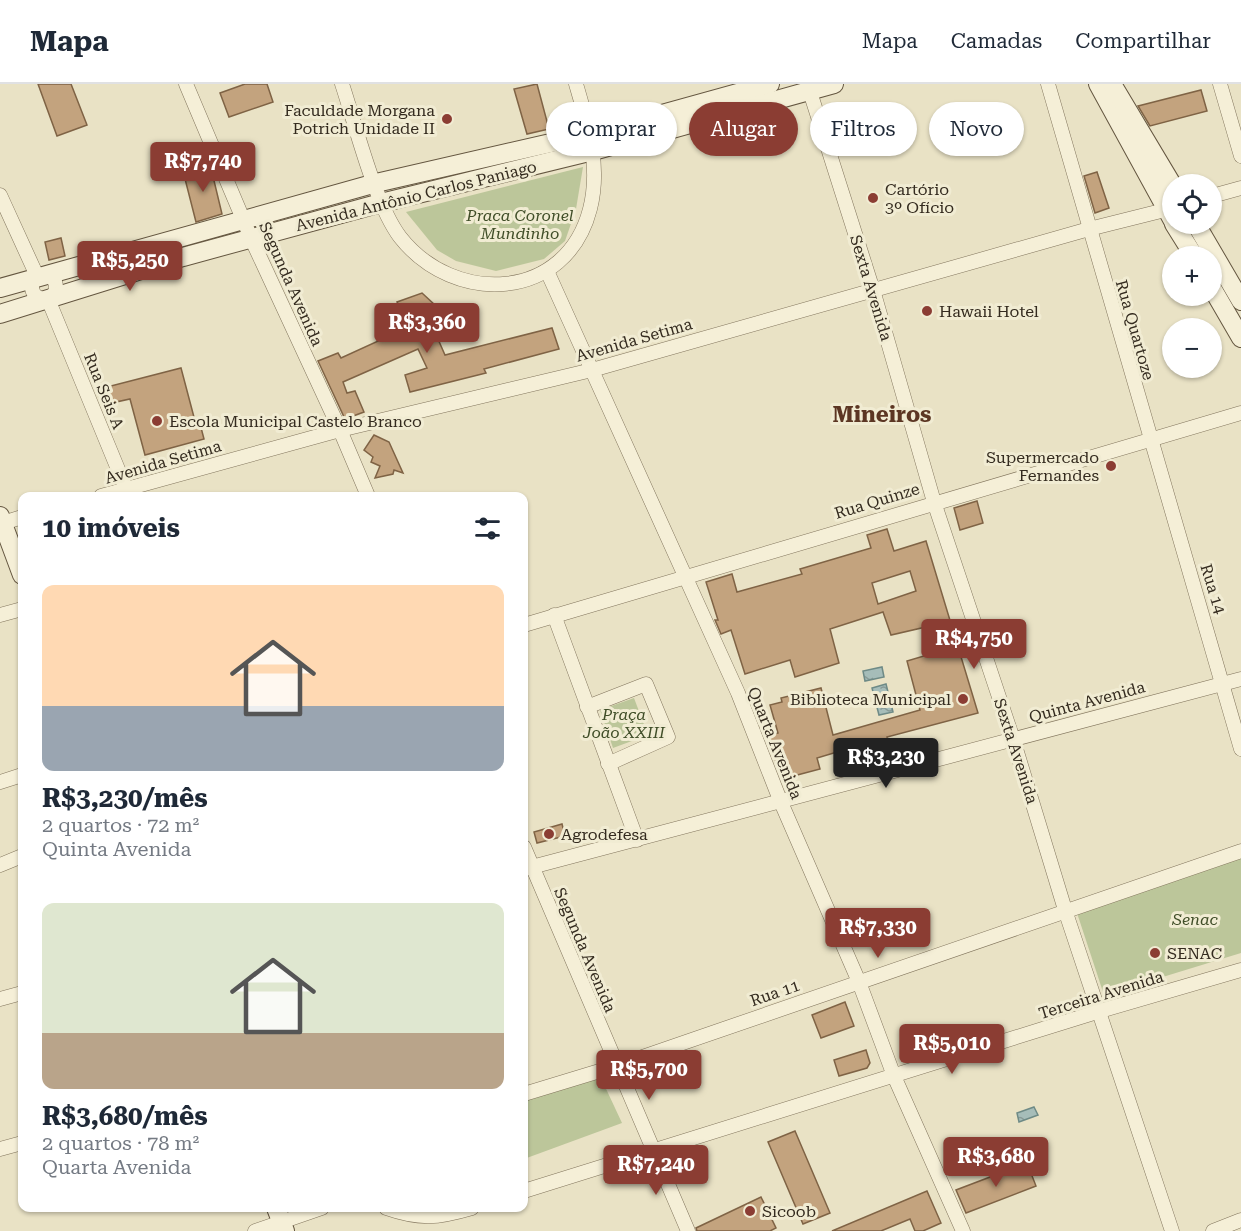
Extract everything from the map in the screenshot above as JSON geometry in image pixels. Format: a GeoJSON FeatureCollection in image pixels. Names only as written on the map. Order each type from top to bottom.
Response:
{"type":"FeatureCollection","features":[{"type":"Feature","properties":{"kind":"main road","name":"Avenida Antônio Carlos Paniago"},"geometry":{"type":"LineString","coordinates":[[734,102],[770,84]]}},
{"type":"Feature","properties":{"kind":"main road","name":"Avenida Antônio Carlos Paniago"},"geometry":{"type":"LineString","coordinates":[[740,102],[834,84]]}},
{"type":"Feature","properties":{"kind":"main road"},"geometry":{"type":"LineString","coordinates":[[1098,84],[1162,198]]}},
{"type":"Feature","properties":{"kind":"main road"},"geometry":{"type":"LineString","coordinates":[[1112,84],[1166,174]]}},
{"type":"Feature","properties":{"kind":"main road","name":"Avenida Antônio Carlos Paniago"},"geometry":{"type":"LineString","coordinates":[[0,288],[375,183],[546,151]]}},
{"type":"Feature","properties":{"kind":"main road","name":"Avenida Antônio Carlos Paniago"},"geometry":{"type":"LineString","coordinates":[[0,314],[183,257],[546,156]]}},
{"type":"Feature","properties":{"kind":"main road"},"geometry":{"type":"LineString","coordinates":[[1202,234],[1241,301]]}},
{"type":"Feature","properties":{"kind":"main road"},"geometry":{"type":"LineString","coordinates":[[176,237],[183,257]]}},
{"type":"Feature","properties":{"kind":"main road"},"geometry":{"type":"LineString","coordinates":[[1222,305],[1241,338]]}},
{"type":"Feature","properties":{"kind":"main road"},"geometry":{"type":"LineString","coordinates":[[2,519],[18,564]]}},
{"type":"Feature","properties":{"kind":"street","name":"Segunda Avenida"},"geometry":{"type":"LineString","coordinates":[[186,84],[251,238],[366,492]]}},
{"type":"Feature","properties":{"kind":"street"},"geometry":{"type":"LineString","coordinates":[[342,84],[381,203],[399,236],[438,272],[460,281],[506,284],[529,279],[547,271],[565,257],[585,226],[594,189],[593,156]]}},
{"type":"Feature","properties":{"kind":"street"},"geometry":{"type":"LineString","coordinates":[[576,84],[581,102]]}},
{"type":"Feature","properties":{"kind":"street","name":"Rua Quartoze"},"geometry":{"type":"LineString","coordinates":[[1048,84],[1150,440]]}},
{"type":"Feature","properties":{"kind":"street"},"geometry":{"type":"LineString","coordinates":[[1220,84],[1241,156]]}},
{"type":"Feature","properties":{"kind":"street","name":"Sexta Avenida"},"geometry":{"type":"LineString","coordinates":[[808,89],[873,290],[934,502],[1013,739],[1066,913],[1172,1231]]}},
{"type":"Feature","properties":{"kind":"street"},"geometry":{"type":"LineString","coordinates":[[1222,193],[1241,188]]}},
{"type":"Feature","properties":{"kind":"street"},"geometry":{"type":"LineString","coordinates":[[0,195],[37,276]]}},
{"type":"Feature","properties":{"kind":"street","name":"Avenida Setima"},"geometry":{"type":"LineString","coordinates":[[131,492],[340,430],[592,370],[1089,229],[1162,218]]}},
{"type":"Feature","properties":{"kind":"street","name":"Quarta Avenida"},"geometry":{"type":"LineString","coordinates":[[547,271],[738,693],[780,800],[859,982],[894,1076],[963,1231]]}},
{"type":"Feature","properties":{"kind":"street","name":"Rua Seis A"},"geometry":{"type":"LineString","coordinates":[[37,276],[32,287],[33,292],[40,298],[48,299],[128,492]]}},
{"type":"Feature","properties":{"kind":"street","name":"Rua Quinze"},"geometry":{"type":"LineString","coordinates":[[528,624],[1241,413]]}},
{"type":"Feature","properties":{"kind":"street","name":"Rua 14"},"geometry":{"type":"LineString","coordinates":[[1150,440],[1224,683],[1241,749]]}},
{"type":"Feature","properties":{"kind":"street"},"geometry":{"type":"LineString","coordinates":[[2,519],[18,518]]}},
{"type":"Feature","properties":{"kind":"street"},"geometry":{"type":"LineString","coordinates":[[0,615],[18,610]]}},
{"type":"Feature","properties":{"kind":"street"},"geometry":{"type":"LineString","coordinates":[[554,615],[637,840]]}},
{"type":"Feature","properties":{"kind":"street","name":"Quinta Avenida"},"geometry":{"type":"LineString","coordinates":[[528,868],[1241,679]]}},
{"type":"Feature","properties":{"kind":"street"},"geometry":{"type":"LineString","coordinates":[[587,707],[646,684],[668,737],[608,764]]}},
{"type":"Feature","properties":{"kind":"street"},"geometry":{"type":"LineString","coordinates":[[0,782],[18,776]]}},
{"type":"Feature","properties":{"kind":"street","name":"Rua 11"},"geometry":{"type":"LineString","coordinates":[[528,1093],[616,1066],[1241,851]]}},
{"type":"Feature","properties":{"kind":"street"},"geometry":{"type":"LineString","coordinates":[[2,863],[18,857]]}},
{"type":"Feature","properties":{"kind":"street","name":"Segunda Avenida"},"geometry":{"type":"LineString","coordinates":[[528,868],[654,1149],[688,1231]]}},
{"type":"Feature","properties":{"kind":"street","name":"Terceira Avenida"},"geometry":{"type":"LineString","coordinates":[[528,1190],[1100,1011],[1241,970]]}},
{"type":"Feature","properties":{"kind":"street"},"geometry":{"type":"LineString","coordinates":[[0,999],[18,994]]}},
{"type":"Feature","properties":{"kind":"street"},"geometry":{"type":"LineString","coordinates":[[0,1149],[18,1144]]}},
{"type":"Feature","properties":{"kind":"street"},"geometry":{"type":"LineString","coordinates":[[255,1231],[308,1212]]}},
{"type":"Feature","properties":{"kind":"street"},"geometry":{"type":"LineString","coordinates":[[398,1212],[441,1218],[460,1212]]}},
{"type":"Feature","properties":{"kind":"street"},"geometry":{"type":"LineString","coordinates":[[441,1218],[447,1231]]}},
{"type":"Feature","properties":{"kind":"street"},"geometry":{"type":"LineString","coordinates":[[1213,1231],[1241,1220]]}},
{"type":"Feature","properties":{"kind":"green space","name":"Praca Coronel Mundinho"},"geometry":{"type":"Polygon","coordinates":[[[583,167],[576,209],[565,241],[544,259],[496,271],[456,261],[437,250],[406,212],[583,167]]]}},
{"type":"Feature","properties":{"kind":"green space","name":"Praça João XXIII"},"geometry":{"type":"Polygon","coordinates":[[[634,698],[648,735],[613,748],[600,710],[634,698]]]}},
{"type":"Feature","properties":{"kind":"green space","name":"Senac"},"geometry":{"type":"Polygon","coordinates":[[[1241,853],[1241,953],[1104,995],[1077,913],[1241,853]]]}},
{"type":"Feature","properties":{"kind":"green space"},"geometry":{"type":"Polygon","coordinates":[[[601,1078],[622,1123],[528,1158],[528,1099],[601,1078]]]}},
{"type":"Feature","properties":{"kind":"water"},"geometry":{"type":"Polygon","coordinates":[[[882,667],[884,677],[865,681],[863,671],[882,667]]]}},
{"type":"Feature","properties":{"kind":"water"},"geometry":{"type":"Polygon","coordinates":[[[886,684],[893,712],[879,715],[872,688],[886,684]]]}},
{"type":"Feature","properties":{"kind":"water"},"geometry":{"type":"Polygon","coordinates":[[[1034,1107],[1038,1115],[1019,1122],[1017,1113],[1034,1107]]]}},
{"type":"Feature","properties":{"kind":"building"},"geometry":{"type":"Polygon","coordinates":[[[38,84],[71,84],[87,125],[57,136],[38,84]]]}},
{"type":"Feature","properties":{"kind":"building"},"geometry":{"type":"Polygon","coordinates":[[[245,84],[267,84],[273,102],[229,117],[220,93],[245,84]]]}},
{"type":"Feature","properties":{"kind":"building"},"geometry":{"type":"Polygon","coordinates":[[[537,84],[546,118],[546,130],[527,134],[514,89],[537,84]]]}},
{"type":"Feature","properties":{"kind":"building"},"geometry":{"type":"Polygon","coordinates":[[[1201,90],[1207,111],[1150,126],[1138,106],[1201,90]]]}},
{"type":"Feature","properties":{"kind":"building"},"geometry":{"type":"Polygon","coordinates":[[[210,164],[222,214],[196,222],[183,171],[210,164]]]}},
{"type":"Feature","properties":{"kind":"building"},"geometry":{"type":"Polygon","coordinates":[[[1097,172],[1109,208],[1095,213],[1084,176],[1097,172]]]}},
{"type":"Feature","properties":{"kind":"building"},"geometry":{"type":"Polygon","coordinates":[[[61,238],[65,256],[49,260],[45,242],[61,238]]]}},
{"type":"Feature","properties":{"kind":"building"},"geometry":{"type":"Polygon","coordinates":[[[422,293],[435,305],[449,306],[456,322],[434,330],[445,355],[552,328],[559,349],[484,369],[486,373],[410,392],[405,375],[427,368],[418,349],[343,382],[347,393],[355,391],[364,412],[345,419],[318,361],[338,353],[341,358],[409,327],[397,302],[422,293]]]}},
{"type":"Feature","properties":{"kind":"building","name":"Escola Municipal Castelo Branco"},"geometry":{"type":"Polygon","coordinates":[[[181,368],[195,421],[199,420],[204,439],[145,455],[130,399],[107,404],[103,388],[181,368]]]}},
{"type":"Feature","properties":{"kind":"building"},"geometry":{"type":"Polygon","coordinates":[[[374,435],[389,442],[403,473],[394,470],[393,474],[375,478],[380,466],[371,462],[373,457],[364,450],[374,435]]]}},
{"type":"Feature","properties":{"kind":"building"},"geometry":{"type":"Polygon","coordinates":[[[977,501],[983,523],[960,530],[954,508],[977,501]]]}},
{"type":"Feature","properties":{"kind":"building"},"geometry":{"type":"Polygon","coordinates":[[[887,529],[894,551],[926,541],[978,713],[887,737],[890,746],[879,748],[877,740],[817,758],[820,769],[782,779],[767,736],[778,733],[770,705],[782,702],[781,698],[821,688],[833,735],[920,710],[907,661],[934,653],[926,627],[891,635],[883,612],[830,629],[839,663],[795,677],[790,660],[745,674],[731,630],[721,634],[715,620],[718,620],[706,582],[732,574],[737,592],[802,574],[800,569],[871,548],[867,535],[887,529]],[[910,571],[872,583],[878,604],[916,591],[910,571]]]}},
{"type":"Feature","properties":{"kind":"building","name":"Agrodefesa"},"geometry":{"type":"Polygon","coordinates":[[[562,824],[565,836],[537,843],[534,832],[562,824]]]}},
{"type":"Feature","properties":{"kind":"building"},"geometry":{"type":"Polygon","coordinates":[[[845,1002],[854,1026],[821,1038],[812,1015],[845,1002]]]}},
{"type":"Feature","properties":{"kind":"building"},"geometry":{"type":"Polygon","coordinates":[[[866,1050],[870,1063],[867,1068],[839,1076],[834,1060],[866,1050]]]}},
{"type":"Feature","properties":{"kind":"building"},"geometry":{"type":"Polygon","coordinates":[[[795,1131],[830,1213],[803,1224],[768,1142],[795,1131]]]}},
{"type":"Feature","properties":{"kind":"building"},"geometry":{"type":"Polygon","coordinates":[[[1027,1163],[1036,1186],[966,1213],[956,1190],[1027,1163]]]}},
{"type":"Feature","properties":{"kind":"building"},"geometry":{"type":"Polygon","coordinates":[[[927,1191],[941,1223],[923,1231],[915,1231],[910,1219],[881,1231],[832,1231],[927,1191]]]}},
{"type":"Feature","properties":{"kind":"building","name":"Sicoob"},"geometry":{"type":"Polygon","coordinates":[[[761,1197],[776,1228],[770,1231],[697,1231],[696,1228],[761,1197]]]}},
{"type":"Feature","properties":{"kind":"place","name":"Faculdade Morgana Potrich Unidade II"},"geometry":{"type":"Point","coordinates":[447,119]}},
{"type":"Feature","properties":{"kind":"place","name":"Cartório 3º Ofício"},"geometry":{"type":"Point","coordinates":[873,198]}},
{"type":"Feature","properties":{"kind":"place","name":"Hawaii Hotel"},"geometry":{"type":"Point","coordinates":[927,311]}},
{"type":"Feature","properties":{"kind":"place","name":"Escola Municipal Castelo Branco"},"geometry":{"type":"Point","coordinates":[157,421]}},
{"type":"Feature","properties":{"kind":"place","name":"Supermercado Fernandes"},"geometry":{"type":"Point","coordinates":[1111,466]}},
{"type":"Feature","properties":{"kind":"place","name":"Biblioteca Municipal"},"geometry":{"type":"Point","coordinates":[963,699]}},
{"type":"Feature","properties":{"kind":"place","name":"Agrodefesa"},"geometry":{"type":"Point","coordinates":[549,834]}},
{"type":"Feature","properties":{"kind":"place","name":"SENAC"},"geometry":{"type":"Point","coordinates":[1155,953]}},
{"type":"Feature","properties":{"kind":"place","name":"Sicoob"},"geometry":{"type":"Point","coordinates":[750,1211]}},
{"type":"Feature","properties":{"kind":"district","name":"Mineiros"},"geometry":{"type":"Point","coordinates":[882,414]}}]}
